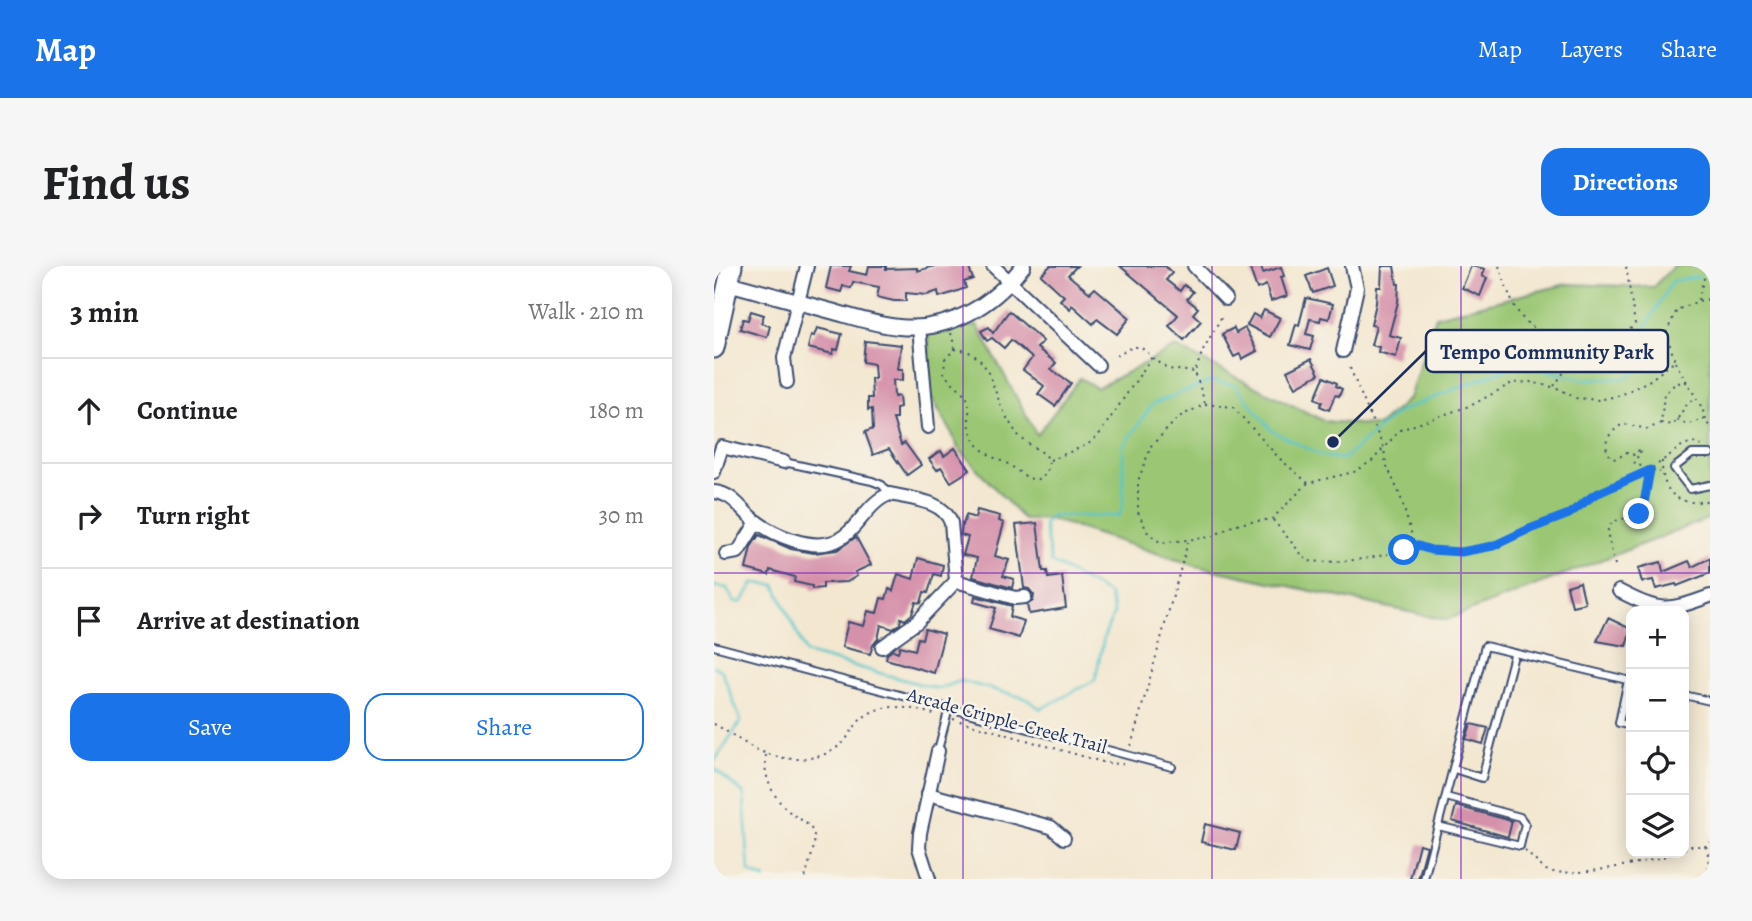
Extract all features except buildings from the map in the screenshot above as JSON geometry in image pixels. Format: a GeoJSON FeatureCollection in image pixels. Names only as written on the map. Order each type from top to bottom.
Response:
{"type":"FeatureCollection","features":[{"type":"Feature","properties":{"kind":"main road"},"geometry":{"type":"LineString","coordinates":[[714,299],[725,278]]}},
{"type":"Feature","properties":{"kind":"main road"},"geometry":{"type":"LineString","coordinates":[[714,343],[725,278]]}},
{"type":"Feature","properties":{"kind":"street"},"geometry":{"type":"LineString","coordinates":[[787,382],[784,358],[807,266]]}},
{"type":"Feature","properties":{"kind":"street"},"geometry":{"type":"LineString","coordinates":[[993,266],[1098,365]]}},
{"type":"Feature","properties":{"kind":"street"},"geometry":{"type":"LineString","coordinates":[[725,278],[798,302],[879,324],[919,327],[954,319],[989,302],[1010,283],[1023,266]]}},
{"type":"Feature","properties":{"kind":"street"},"geometry":{"type":"LineString","coordinates":[[1194,266],[1226,299]]}},
{"type":"Feature","properties":{"kind":"street"},"geometry":{"type":"LineString","coordinates":[[1343,351],[1357,288],[1352,266]]}},
{"type":"Feature","properties":{"kind":"street"},"geometry":{"type":"LineString","coordinates":[[919,327],[928,427]]}},
{"type":"Feature","properties":{"kind":"street"},"geometry":{"type":"LineString","coordinates":[[714,472],[722,447],[728,446],[785,462]]}},
{"type":"Feature","properties":{"kind":"street"},"geometry":{"type":"LineString","coordinates":[[714,492],[731,497],[757,522],[785,537],[814,544],[829,544],[840,540],[876,502],[890,494],[938,506],[948,513],[956,582],[916,622],[882,647]]}},
{"type":"Feature","properties":{"kind":"street"},"geometry":{"type":"LineString","coordinates":[[726,554],[738,552],[757,522]]}},
{"type":"Feature","properties":{"kind":"street"},"geometry":{"type":"LineString","coordinates":[[956,582],[1015,598],[1024,597]]}},
{"type":"Feature","properties":{"kind":"street"},"geometry":{"type":"LineString","coordinates":[[1619,591],[1651,606],[1666,609],[1681,607],[1710,596]]}},
{"type":"Feature","properties":{"kind":"street"},"geometry":{"type":"LineString","coordinates":[[929,879],[919,848],[938,751]]}},
{"type":"Feature","properties":{"kind":"street"},"geometry":{"type":"LineString","coordinates":[[928,794],[1051,827],[1064,838]]}},
{"type":"Feature","properties":{"kind":"lane"},"geometry":{"type":"LineString","coordinates":[[1710,454],[1692,454],[1674,468],[1690,489],[1710,485]]}},
{"type":"Feature","properties":{"kind":"lane"},"geometry":{"type":"LineString","coordinates":[[785,462],[872,481],[882,485],[890,494]]}},
{"type":"Feature","properties":{"kind":"lane"},"geometry":{"type":"LineString","coordinates":[[714,646],[1172,767]]}},
{"type":"Feature","properties":{"kind":"lane"},"geometry":{"type":"LineString","coordinates":[[1424,879],[1485,646],[1626,680]]}},
{"type":"Feature","properties":{"kind":"lane"},"geometry":{"type":"LineString","coordinates":[[1454,769],[1482,778],[1514,654]]}},
{"type":"Feature","properties":{"kind":"lane"},"geometry":{"type":"LineString","coordinates":[[1626,696],[1619,723],[1626,725]]}},
{"type":"Feature","properties":{"kind":"lane"},"geometry":{"type":"LineString","coordinates":[[1689,696],[1710,702]]}},
{"type":"Feature","properties":{"kind":"lane"},"geometry":{"type":"LineString","coordinates":[[938,751],[948,708]]}},
{"type":"Feature","properties":{"kind":"lane"},"geometry":{"type":"LineString","coordinates":[[1438,826],[1520,846],[1524,824],[1520,817],[1446,797]]}},
{"type":"Feature","properties":{"kind":"path"},"geometry":{"type":"LineString","coordinates":[[1499,266],[1516,310],[1530,325],[1567,346],[1582,359]]}},
{"type":"Feature","properties":{"kind":"path"},"geometry":{"type":"LineString","coordinates":[[1553,387],[1570,364],[1603,344],[1624,336],[1635,324],[1626,266]]}},
{"type":"Feature","properties":{"kind":"path"},"geometry":{"type":"LineString","coordinates":[[1698,301],[1706,271],[1710,269]]}},
{"type":"Feature","properties":{"kind":"path"},"geometry":{"type":"LineString","coordinates":[[1710,299],[1678,310],[1666,333],[1675,361],[1710,429]]}},
{"type":"Feature","properties":{"kind":"path"},"geometry":{"type":"LineString","coordinates":[[1205,404],[1195,372],[1203,350],[1222,316]]}},
{"type":"Feature","properties":{"kind":"path"},"geometry":{"type":"LineString","coordinates":[[951,333],[955,349]]}},
{"type":"Feature","properties":{"kind":"path"},"geometry":{"type":"LineString","coordinates":[[1114,357],[1136,346],[1144,348],[1168,369],[1195,372]]}},
{"type":"Feature","properties":{"kind":"path"},"geometry":{"type":"LineString","coordinates":[[955,349],[976,356],[988,371],[998,400],[1012,425],[1021,438],[1045,454],[1049,461],[1046,474],[1035,480],[1028,478],[1012,464],[982,451],[971,433],[966,396],[944,374],[944,359],[955,349]]}},
{"type":"Feature","properties":{"kind":"path"},"geometry":{"type":"LineString","coordinates":[[1049,461],[1087,444],[1098,436],[1152,357]]}},
{"type":"Feature","properties":{"kind":"path"},"geometry":{"type":"LineString","coordinates":[[1308,483],[1279,458],[1233,407],[1205,404],[1179,417],[1151,446],[1138,481],[1138,512],[1148,533],[1161,543],[1211,537],[1236,524],[1272,519],[1308,483],[1354,472],[1384,449],[1400,430],[1472,405],[1512,383],[1530,382],[1553,387],[1576,398],[1599,400],[1621,395],[1650,380],[1675,361]]}},
{"type":"Feature","properties":{"kind":"path"},"geometry":{"type":"LineString","coordinates":[[1350,368],[1384,449],[1386,464],[1400,495],[1415,545]]}},
{"type":"Feature","properties":{"kind":"path"},"geometry":{"type":"LineString","coordinates":[[1661,422],[1664,394],[1676,383],[1687,382]]}},
{"type":"Feature","properties":{"kind":"path"},"geometry":{"type":"LineString","coordinates":[[1662,472],[1634,464],[1634,460],[1641,454],[1639,450],[1634,455],[1627,452],[1613,459],[1606,453],[1606,443],[1613,429],[1623,424],[1648,429],[1661,422],[1672,425],[1682,410],[1696,398]]}},
{"type":"Feature","properties":{"kind":"path"},"geometry":{"type":"LineString","coordinates":[[1679,406],[1682,410]]}},
{"type":"Feature","properties":{"kind":"path"},"geometry":{"type":"LineString","coordinates":[[1677,419],[1692,425],[1706,418]]}},
{"type":"Feature","properties":{"kind":"path"},"geometry":{"type":"LineString","coordinates":[[1272,519],[1307,561],[1332,563],[1392,553],[1415,545],[1431,550],[1461,552],[1493,546],[1569,514],[1594,495],[1650,470],[1683,445],[1693,442]]}},
{"type":"Feature","properties":{"kind":"path"},"geometry":{"type":"LineString","coordinates":[[1662,460],[1666,487],[1679,500],[1693,503],[1710,500]]}},
{"type":"Feature","properties":{"kind":"path"},"geometry":{"type":"LineString","coordinates":[[1615,565],[1607,533],[1612,522],[1639,514],[1644,503],[1650,470]]}},
{"type":"Feature","properties":{"kind":"path","name":"Arcade Cripple-Creek Trail"},"geometry":{"type":"LineString","coordinates":[[714,724],[739,741],[766,754],[793,759],[817,757],[841,744],[854,724],[871,712],[898,706],[947,717],[1107,763],[1124,764],[1188,541]]}},
{"type":"Feature","properties":{"kind":"path"},"geometry":{"type":"LineString","coordinates":[[766,754],[766,776],[772,790],[781,803],[811,827],[814,834],[805,879]]}},
{"type":"Feature","properties":{"kind":"path"},"geometry":{"type":"LineString","coordinates":[[1689,846],[1706,846],[1710,842]]}},
{"type":"Feature","properties":{"kind":"path"},"geometry":{"type":"LineString","coordinates":[[1520,846],[1548,871],[1577,874],[1608,872],[1657,858]]}},
{"type":"Feature","properties":{"kind":"path"},"geometry":{"type":"LineString","coordinates":[[1706,846],[1709,853],[1707,867],[1710,879]]}},
{"type":"Feature","properties":{"kind":"green space"},"geometry":{"type":"Polygon","coordinates":[[[1674,266],[1710,266],[1710,518],[1446,620],[1196,566],[1050,519],[1024,520],[958,448],[931,397],[928,332],[977,325],[1037,435],[1080,378],[1097,388],[1176,347],[1324,421],[1378,426],[1409,398],[1436,316],[1567,284],[1653,287],[1674,266]]]}},
{"type":"Feature","properties":{"kind":"waterway"},"geometry":{"type":"LineString","coordinates":[[1565,375],[1583,379],[1628,378],[1648,357],[1645,328],[1672,281],[1699,277]]}},
{"type":"Feature","properties":{"kind":"waterway"},"geometry":{"type":"LineString","coordinates":[[1377,430],[1398,412],[1518,364],[1562,374]]}},
{"type":"Feature","properties":{"kind":"waterway"},"geometry":{"type":"LineString","coordinates":[[1200,385],[1210,381],[1235,385],[1272,431],[1323,456],[1343,459],[1375,432]]}},
{"type":"Feature","properties":{"kind":"waterway"},"geometry":{"type":"LineString","coordinates":[[714,586],[727,588],[734,602],[742,602],[754,583],[775,585],[806,653],[938,689],[961,681],[1025,698],[1041,709],[1095,680],[1104,637],[1114,613],[1109,594],[1051,562],[1044,525],[1051,516],[1119,516],[1123,505],[1123,446],[1153,404],[1198,386]]}},
{"type":"Feature","properties":{"kind":"waterway"},"geometry":{"type":"LineString","coordinates":[[714,666],[722,671],[741,721],[714,762]]}},
{"type":"Feature","properties":{"kind":"waterway"},"geometry":{"type":"LineString","coordinates":[[714,768],[744,794],[749,872],[765,879]]}},
{"type":"Feature","properties":{"kind":"place","name":"Tempo Community Park"},"geometry":{"type":"Point","coordinates":[1333,442]}},
{"type":"Feature","properties":{"kind":"route"},"geometry":{"type":"LineString","coordinates":[[1404,550],[1415,545],[1431,550],[1461,552],[1493,546],[1569,514],[1594,495],[1650,470],[1644,503],[1639,514]]}}]}
